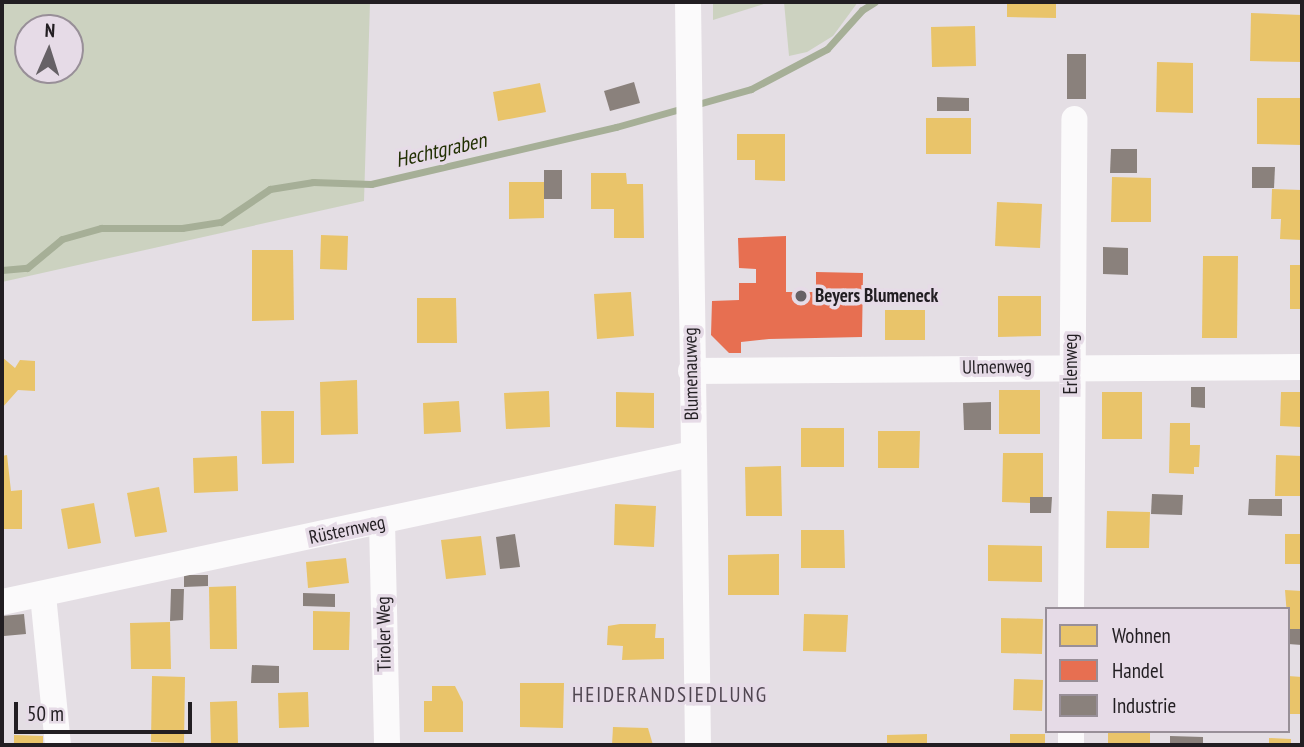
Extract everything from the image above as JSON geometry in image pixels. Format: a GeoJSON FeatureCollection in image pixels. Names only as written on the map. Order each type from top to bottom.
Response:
{"type":"FeatureCollection","features":[{"type":"Feature","properties":{"kind":"street","name":"Blumenauweg"},"geometry":{"type":"LineString","coordinates":[[688,2],[698,745]]}},
{"type":"Feature","properties":{"kind":"street","name":"Erlenweg"},"geometry":{"type":"LineString","coordinates":[[1071,607],[1070,366],[1074,119]]}},
{"type":"Feature","properties":{"kind":"street","name":"Ulmenweg"},"geometry":{"type":"LineString","coordinates":[[691,371],[1070,366],[1302,367]]}},
{"type":"Feature","properties":{"kind":"street","name":"Rüsternweg"},"geometry":{"type":"LineString","coordinates":[[2,602],[692,454]]}},
{"type":"Feature","properties":{"kind":"street","name":"Tiroler Weg"},"geometry":{"type":"LineString","coordinates":[[382,522],[387,745]]}},
{"type":"Feature","properties":{"kind":"street"},"geometry":{"type":"LineString","coordinates":[[43,595],[58,745]]}},
{"type":"Feature","properties":{"kind":"green space"},"geometry":{"type":"Polygon","coordinates":[[[2,2],[370,2],[364,201],[2,282],[2,2]]]}},
{"type":"Feature","properties":{"kind":"green space"},"geometry":{"type":"Polygon","coordinates":[[[713,2],[770,2],[713,20],[713,2]]]}},
{"type":"Feature","properties":{"kind":"green space"},"geometry":{"type":"Polygon","coordinates":[[[784,2],[858,2],[833,36],[807,52],[789,56],[784,2]]]}},
{"type":"Feature","properties":{"kind":"building: Wohnen"},"geometry":{"type":"Polygon","coordinates":[[[1007,2],[1056,2],[1056,18],[1007,17],[1007,2]]]}},
{"type":"Feature","properties":{"kind":"building: Wohnen"},"geometry":{"type":"Polygon","coordinates":[[[1251,13],[1302,15],[1302,62],[1250,61],[1251,13]]]}},
{"type":"Feature","properties":{"kind":"building: Wohnen"},"geometry":{"type":"Polygon","coordinates":[[[975,26],[976,66],[932,67],[931,27],[975,26]]]}},
{"type":"Feature","properties":{"kind":"building: Wohnen"},"geometry":{"type":"Polygon","coordinates":[[[1157,62],[1193,63],[1193,113],[1156,112],[1157,62]]]}},
{"type":"Feature","properties":{"kind":"building: Wohnen"},"geometry":{"type":"Polygon","coordinates":[[[540,83],[546,112],[498,121],[493,92],[540,83]]]}},
{"type":"Feature","properties":{"kind":"building: Wohnen"},"geometry":{"type":"Polygon","coordinates":[[[1257,98],[1302,98],[1302,145],[1257,144],[1257,98]]]}},
{"type":"Feature","properties":{"kind":"building: Wohnen"},"geometry":{"type":"Polygon","coordinates":[[[926,118],[971,118],[971,154],[926,154],[926,118]]]}},
{"type":"Feature","properties":{"kind":"building: Wohnen"},"geometry":{"type":"Polygon","coordinates":[[[737,134],[785,134],[785,181],[755,180],[755,160],[737,160],[737,134]]]}},
{"type":"Feature","properties":{"kind":"building: Wohnen"},"geometry":{"type":"Polygon","coordinates":[[[591,173],[626,173],[627,184],[643,184],[644,238],[614,238],[614,209],[591,209],[591,173]]]}},
{"type":"Feature","properties":{"kind":"building: Wohnen"},"geometry":{"type":"Polygon","coordinates":[[[1112,177],[1151,178],[1151,222],[1111,222],[1112,177]]]}},
{"type":"Feature","properties":{"kind":"building: Wohnen"},"geometry":{"type":"Polygon","coordinates":[[[509,182],[544,182],[544,218],[509,219],[509,182]]]}},
{"type":"Feature","properties":{"kind":"building: Wohnen"},"geometry":{"type":"Polygon","coordinates":[[[1272,189],[1302,190],[1302,240],[1280,239],[1281,219],[1271,219],[1272,189]]]}},
{"type":"Feature","properties":{"kind":"building: Wohnen"},"geometry":{"type":"Polygon","coordinates":[[[997,202],[1042,204],[1040,248],[995,246],[997,202]]]}},
{"type":"Feature","properties":{"kind":"building: Wohnen"},"geometry":{"type":"Polygon","coordinates":[[[321,235],[348,236],[347,270],[320,269],[321,235]]]}},
{"type":"Feature","properties":{"kind":"building: Wohnen"},"geometry":{"type":"Polygon","coordinates":[[[252,250],[293,250],[294,320],[252,321],[252,250]]]}},
{"type":"Feature","properties":{"kind":"building: Wohnen"},"geometry":{"type":"Polygon","coordinates":[[[1203,256],[1238,256],[1237,338],[1202,338],[1203,256]]]}},
{"type":"Feature","properties":{"kind":"building: Wohnen"},"geometry":{"type":"Polygon","coordinates":[[[1290,265],[1302,265],[1302,309],[1290,309],[1290,265]]]}},
{"type":"Feature","properties":{"kind":"building: Wohnen"},"geometry":{"type":"Polygon","coordinates":[[[631,292],[634,336],[597,339],[594,294],[631,292]]]}},
{"type":"Feature","properties":{"kind":"building: Wohnen"},"geometry":{"type":"Polygon","coordinates":[[[998,296],[1041,296],[1041,336],[998,337],[998,296]]]}},
{"type":"Feature","properties":{"kind":"building: Wohnen"},"geometry":{"type":"Polygon","coordinates":[[[417,298],[456,298],[457,343],[417,343],[417,298]]]}},
{"type":"Feature","properties":{"kind":"building: Wohnen"},"geometry":{"type":"Polygon","coordinates":[[[885,310],[925,310],[925,340],[885,340],[885,310]]]}},
{"type":"Feature","properties":{"kind":"building: Wohnen"},"geometry":{"type":"Polygon","coordinates":[[[2,357],[15,368],[20,360],[35,361],[35,391],[18,390],[2,408],[2,357]]]}},
{"type":"Feature","properties":{"kind":"building: Wohnen"},"geometry":{"type":"Polygon","coordinates":[[[357,380],[358,434],[321,435],[320,382],[357,380]]]}},
{"type":"Feature","properties":{"kind":"building: Wohnen"},"geometry":{"type":"Polygon","coordinates":[[[999,390],[1040,390],[1040,434],[999,434],[999,390]]]}},
{"type":"Feature","properties":{"kind":"building: Wohnen"},"geometry":{"type":"Polygon","coordinates":[[[549,391],[550,427],[506,429],[504,393],[549,391]]]}},
{"type":"Feature","properties":{"kind":"building: Wohnen"},"geometry":{"type":"Polygon","coordinates":[[[616,392],[654,393],[654,428],[616,427],[616,392]]]}},
{"type":"Feature","properties":{"kind":"building: Wohnen"},"geometry":{"type":"Polygon","coordinates":[[[1102,392],[1142,392],[1142,439],[1102,439],[1102,392]]]}},
{"type":"Feature","properties":{"kind":"building: Wohnen"},"geometry":{"type":"Polygon","coordinates":[[[1281,392],[1302,392],[1302,427],[1280,426],[1281,392]]]}},
{"type":"Feature","properties":{"kind":"building: Wohnen"},"geometry":{"type":"Polygon","coordinates":[[[459,401],[461,432],[424,434],[423,403],[459,401]]]}},
{"type":"Feature","properties":{"kind":"building: Wohnen"},"geometry":{"type":"Polygon","coordinates":[[[261,411],[294,411],[294,463],[262,464],[261,411]]]}},
{"type":"Feature","properties":{"kind":"building: Wohnen"},"geometry":{"type":"Polygon","coordinates":[[[1170,423],[1190,423],[1190,445],[1200,445],[1199,467],[1194,467],[1194,474],[1169,473],[1170,423]]]}},
{"type":"Feature","properties":{"kind":"building: Wohnen"},"geometry":{"type":"Polygon","coordinates":[[[801,428],[844,428],[844,467],[801,467],[801,428]]]}},
{"type":"Feature","properties":{"kind":"building: Wohnen"},"geometry":{"type":"Polygon","coordinates":[[[878,431],[920,431],[919,468],[878,468],[878,431]]]}},
{"type":"Feature","properties":{"kind":"building: Wohnen"},"geometry":{"type":"Polygon","coordinates":[[[1003,453],[1043,453],[1043,497],[1030,497],[1030,503],[1002,502],[1003,453]]]}},
{"type":"Feature","properties":{"kind":"building: Wohnen"},"geometry":{"type":"Polygon","coordinates":[[[7,455],[11,491],[22,490],[22,529],[2,529],[2,456],[7,455]]]}},
{"type":"Feature","properties":{"kind":"building: Wohnen"},"geometry":{"type":"Polygon","coordinates":[[[1276,455],[1302,456],[1302,496],[1275,496],[1276,455]]]}},
{"type":"Feature","properties":{"kind":"building: Wohnen"},"geometry":{"type":"Polygon","coordinates":[[[237,456],[238,491],[194,493],[193,458],[237,456]]]}},
{"type":"Feature","properties":{"kind":"building: Wohnen"},"geometry":{"type":"Polygon","coordinates":[[[781,466],[782,516],[746,516],[745,467],[781,466]]]}},
{"type":"Feature","properties":{"kind":"building: Wohnen"},"geometry":{"type":"Polygon","coordinates":[[[159,487],[167,532],[135,537],[127,493],[159,487]]]}},
{"type":"Feature","properties":{"kind":"building: Wohnen"},"geometry":{"type":"Polygon","coordinates":[[[94,503],[101,543],[68,549],[61,509],[94,503]]]}},
{"type":"Feature","properties":{"kind":"building: Wohnen"},"geometry":{"type":"Polygon","coordinates":[[[615,504],[656,506],[654,547],[614,545],[615,504]]]}},
{"type":"Feature","properties":{"kind":"building: Wohnen"},"geometry":{"type":"Polygon","coordinates":[[[1107,511],[1150,512],[1149,548],[1106,548],[1107,511]]]}},
{"type":"Feature","properties":{"kind":"building: Wohnen"},"geometry":{"type":"Polygon","coordinates":[[[801,530],[844,530],[845,568],[801,568],[801,530]]]}},
{"type":"Feature","properties":{"kind":"building: Wohnen"},"geometry":{"type":"Polygon","coordinates":[[[1285,534],[1302,534],[1302,564],[1285,564],[1285,534]]]}},
{"type":"Feature","properties":{"kind":"building: Wohnen"},"geometry":{"type":"Polygon","coordinates":[[[481,536],[486,575],[446,579],[441,540],[481,536]]]}},
{"type":"Feature","properties":{"kind":"building: Wohnen"},"geometry":{"type":"Polygon","coordinates":[[[988,545],[1042,546],[1042,582],[988,581],[988,545]]]}},
{"type":"Feature","properties":{"kind":"building: Wohnen"},"geometry":{"type":"Polygon","coordinates":[[[779,554],[779,595],[728,595],[728,555],[779,554]]]}},
{"type":"Feature","properties":{"kind":"building: Wohnen"},"geometry":{"type":"Polygon","coordinates":[[[346,558],[349,583],[308,588],[306,562],[346,558]]]}},
{"type":"Feature","properties":{"kind":"building: Wohnen"},"geometry":{"type":"Polygon","coordinates":[[[236,586],[237,649],[210,649],[209,587],[236,586]]]}},
{"type":"Feature","properties":{"kind":"building: Wohnen"},"geometry":{"type":"Polygon","coordinates":[[[1285,590],[1302,591],[1302,629],[1290,629],[1290,607],[1286,607],[1285,590]]]}},
{"type":"Feature","properties":{"kind":"building: Wohnen"},"geometry":{"type":"Polygon","coordinates":[[[313,611],[350,612],[349,650],[313,650],[313,611]]]}},
{"type":"Feature","properties":{"kind":"building: Wohnen"},"geometry":{"type":"Polygon","coordinates":[[[804,614],[848,615],[846,652],[803,651],[804,614]]]}},
{"type":"Feature","properties":{"kind":"building: Wohnen"},"geometry":{"type":"Polygon","coordinates":[[[1001,618],[1043,619],[1042,654],[1001,653],[1001,618]]]}},
{"type":"Feature","properties":{"kind":"building: Wohnen"},"geometry":{"type":"Polygon","coordinates":[[[170,622],[171,669],[131,669],[130,623],[170,622]]]}},
{"type":"Feature","properties":{"kind":"building: Wohnen"},"geometry":{"type":"Polygon","coordinates":[[[656,624],[655,638],[664,638],[664,659],[622,660],[623,646],[607,645],[608,626],[656,624]]]}},
{"type":"Feature","properties":{"kind":"building: Wohnen"},"geometry":{"type":"Polygon","coordinates":[[[152,676],[185,677],[184,743],[151,742],[152,676]]]}},
{"type":"Feature","properties":{"kind":"building: Wohnen"},"geometry":{"type":"Polygon","coordinates":[[[1290,676],[1302,677],[1302,714],[1290,714],[1290,676]]]}},
{"type":"Feature","properties":{"kind":"building: Wohnen"},"geometry":{"type":"Polygon","coordinates":[[[1014,679],[1043,680],[1042,711],[1013,710],[1014,679]]]}},
{"type":"Feature","properties":{"kind":"building: Wohnen"},"geometry":{"type":"Polygon","coordinates":[[[520,683],[564,683],[563,728],[520,727],[520,683]]]}},
{"type":"Feature","properties":{"kind":"building: Wohnen"},"geometry":{"type":"Polygon","coordinates":[[[432,686],[455,686],[463,702],[463,732],[424,732],[424,701],[432,701],[432,686]]]}},
{"type":"Feature","properties":{"kind":"building: Wohnen"},"geometry":{"type":"Polygon","coordinates":[[[308,692],[309,727],[279,728],[278,693],[308,692]]]}},
{"type":"Feature","properties":{"kind":"building: Wohnen"},"geometry":{"type":"Polygon","coordinates":[[[237,701],[238,745],[211,745],[210,702],[237,701]]]}},
{"type":"Feature","properties":{"kind":"building: Wohnen"},"geometry":{"type":"Polygon","coordinates":[[[613,727],[648,728],[653,745],[612,745],[613,727]]]}},
{"type":"Feature","properties":{"kind":"building: Wohnen"},"geometry":{"type":"Polygon","coordinates":[[[1108,733],[1150,733],[1150,745],[1108,745],[1108,733]]]}},
{"type":"Feature","properties":{"kind":"building: Wohnen"},"geometry":{"type":"Polygon","coordinates":[[[927,734],[927,745],[887,745],[887,735],[927,734]]]}},
{"type":"Feature","properties":{"kind":"building: Wohnen"},"geometry":{"type":"Polygon","coordinates":[[[1010,734],[1045,734],[1045,745],[1010,745],[1010,734]]]}},
{"type":"Feature","properties":{"kind":"building: Wohnen"},"geometry":{"type":"Polygon","coordinates":[[[14,735],[43,736],[43,745],[14,745],[14,735]]]}},
{"type":"Feature","properties":{"kind":"building: Wohnen"},"geometry":{"type":"Polygon","coordinates":[[[1269,738],[1291,739],[1291,745],[1269,745],[1269,738]]]}},
{"type":"Feature","properties":{"kind":"building: Handel","name":"Beyers Blumeneck"},"geometry":{"type":"Polygon","coordinates":[[[786,236],[786,292],[816,292],[816,272],[863,273],[862,337],[741,342],[741,353],[729,353],[711,335],[712,301],[739,300],[739,283],[756,283],[756,269],[739,268],[738,238],[786,236]]]}},
{"type":"Feature","properties":{"kind":"building: Industrie"},"geometry":{"type":"Polygon","coordinates":[[[1067,54],[1086,54],[1086,99],[1067,99],[1067,54]]]}},
{"type":"Feature","properties":{"kind":"building: Industrie"},"geometry":{"type":"Polygon","coordinates":[[[634,82],[640,103],[610,111],[604,91],[634,82]]]}},
{"type":"Feature","properties":{"kind":"building: Industrie"},"geometry":{"type":"Polygon","coordinates":[[[937,97],[969,98],[969,111],[937,111],[937,97]]]}},
{"type":"Feature","properties":{"kind":"building: Industrie"},"geometry":{"type":"Polygon","coordinates":[[[1111,149],[1137,149],[1137,173],[1110,173],[1111,149]]]}},
{"type":"Feature","properties":{"kind":"building: Industrie"},"geometry":{"type":"Polygon","coordinates":[[[1252,167],[1275,167],[1274,188],[1252,188],[1252,167]]]}},
{"type":"Feature","properties":{"kind":"building: Industrie"},"geometry":{"type":"Polygon","coordinates":[[[544,170],[562,170],[562,199],[544,199],[544,170]]]}},
{"type":"Feature","properties":{"kind":"building: Industrie"},"geometry":{"type":"Polygon","coordinates":[[[1103,247],[1128,248],[1128,275],[1103,274],[1103,247]]]}},
{"type":"Feature","properties":{"kind":"building: Industrie"},"geometry":{"type":"Polygon","coordinates":[[[1191,387],[1205,387],[1205,408],[1191,407],[1191,387]]]}},
{"type":"Feature","properties":{"kind":"building: Industrie"},"geometry":{"type":"Polygon","coordinates":[[[991,402],[991,430],[964,430],[963,403],[991,402]]]}},
{"type":"Feature","properties":{"kind":"building: Industrie"},"geometry":{"type":"Polygon","coordinates":[[[1152,494],[1183,495],[1182,515],[1151,514],[1152,494]]]}},
{"type":"Feature","properties":{"kind":"building: Industrie"},"geometry":{"type":"Polygon","coordinates":[[[1030,497],[1052,497],[1051,513],[1030,513],[1030,497]]]}},
{"type":"Feature","properties":{"kind":"building: Industrie"},"geometry":{"type":"Polygon","coordinates":[[[1249,499],[1282,499],[1282,516],[1248,515],[1249,499]]]}},
{"type":"Feature","properties":{"kind":"building: Industrie"},"geometry":{"type":"Polygon","coordinates":[[[515,534],[520,567],[500,569],[496,537],[515,534]]]}},
{"type":"Feature","properties":{"kind":"building: Industrie"},"geometry":{"type":"Polygon","coordinates":[[[184,575],[208,575],[208,586],[184,587],[184,575]]]}},
{"type":"Feature","properties":{"kind":"building: Industrie"},"geometry":{"type":"Polygon","coordinates":[[[171,589],[184,589],[183,620],[170,621],[171,589]]]}},
{"type":"Feature","properties":{"kind":"building: Industrie"},"geometry":{"type":"Polygon","coordinates":[[[303,593],[335,594],[335,607],[303,606],[303,593]]]}},
{"type":"Feature","properties":{"kind":"building: Industrie"},"geometry":{"type":"Polygon","coordinates":[[[24,614],[26,634],[4,636],[2,616],[24,614]]]}},
{"type":"Feature","properties":{"kind":"building: Industrie"},"geometry":{"type":"Polygon","coordinates":[[[1290,629],[1302,629],[1302,645],[1290,644],[1290,629]]]}},
{"type":"Feature","properties":{"kind":"building: Industrie"},"geometry":{"type":"Polygon","coordinates":[[[252,665],[279,666],[279,683],[251,683],[252,665]]]}},
{"type":"Feature","properties":{"kind":"building: Industrie"},"geometry":{"type":"Polygon","coordinates":[[[1170,736],[1203,737],[1203,745],[1170,745],[1170,736]]]}},
{"type":"Feature","properties":{"kind":"waterway","name":"Hechtgraben"},"geometry":{"type":"LineString","coordinates":[[2,270],[27,268],[62,239],[101,228],[182,228],[221,222],[270,189],[313,182],[371,184],[616,127],[751,89],[827,49],[862,10],[875,2]]}},
{"type":"Feature","properties":{"kind":"place","name":"Beyers Blumeneck"},"geometry":{"type":"Point","coordinates":[801,296]}},
{"type":"Feature","properties":{"kind":"district","name":"HEIDERANDSIEDLUNG"},"geometry":{"type":"Point","coordinates":[670,695]}}]}
